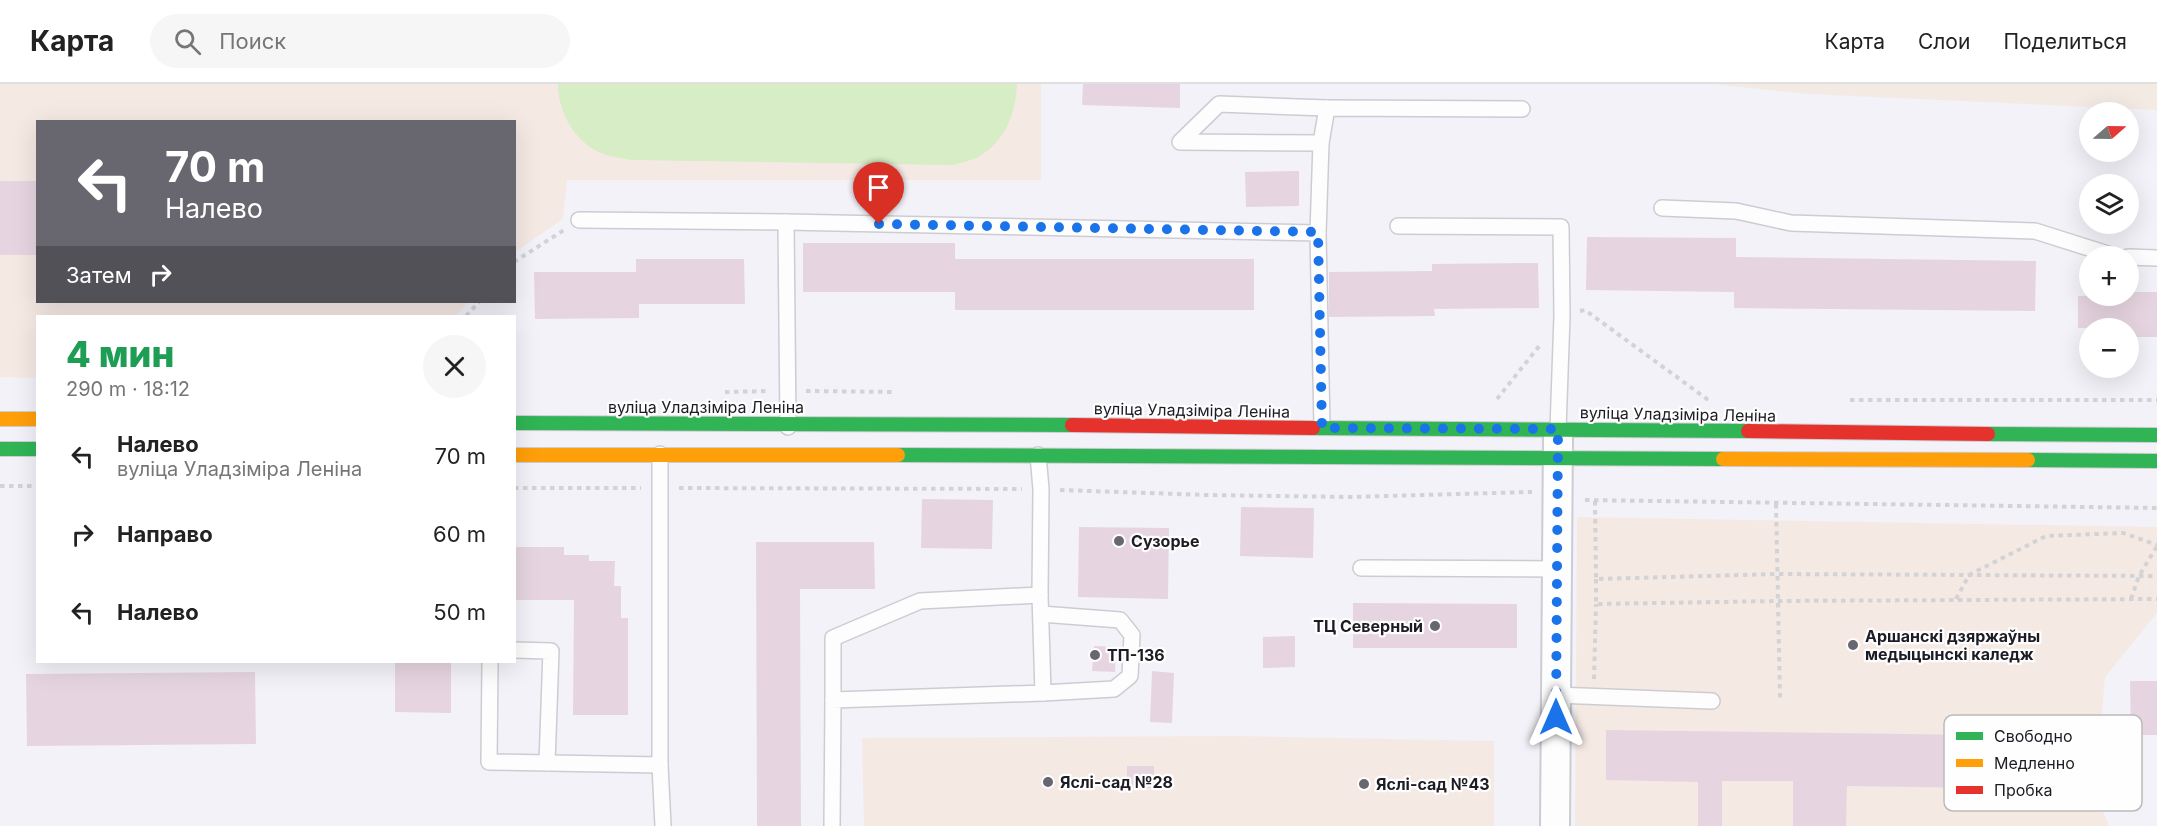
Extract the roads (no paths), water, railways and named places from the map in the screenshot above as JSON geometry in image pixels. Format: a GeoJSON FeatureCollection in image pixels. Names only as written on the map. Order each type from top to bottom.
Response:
{"type":"FeatureCollection","features":[{"type":"Feature","properties":{"kind":"main road"},"geometry":{"type":"LineString","coordinates":[[0,419],[36,419]]}},
{"type":"Feature","properties":{"kind":"main road","name":"вуліца Уладзіміра Леніна"},"geometry":{"type":"LineString","coordinates":[[516,423],[1322,428],[1557,443],[2157,461]]}},
{"type":"Feature","properties":{"kind":"main road","name":"вуліца Уладзіміра Леніна"},"geometry":{"type":"LineString","coordinates":[[516,455],[1038,455],[1557,443],[2157,435]]}},
{"type":"Feature","properties":{"kind":"main road"},"geometry":{"type":"LineString","coordinates":[[0,449],[36,449]]}},
{"type":"Feature","properties":{"kind":"street"},"geometry":{"type":"LineString","coordinates":[[1555,826],[1557,443]]}},
{"type":"Feature","properties":{"kind":"lane"},"geometry":{"type":"LineString","coordinates":[[1321,143],[1180,142],[1219,104],[1327,108],[1522,109]]}},
{"type":"Feature","properties":{"kind":"lane"},"geometry":{"type":"LineString","coordinates":[[1322,428],[1318,232],[1321,143],[1327,108]]}},
{"type":"Feature","properties":{"kind":"lane"},"geometry":{"type":"LineString","coordinates":[[1662,208],[1736,211],[1791,223],[2035,231],[2082,246]]}},
{"type":"Feature","properties":{"kind":"lane"},"geometry":{"type":"LineString","coordinates":[[579,220],[1318,232]]}},
{"type":"Feature","properties":{"kind":"lane"},"geometry":{"type":"LineString","coordinates":[[786,222],[790,454]]}},
{"type":"Feature","properties":{"kind":"lane"},"geometry":{"type":"LineString","coordinates":[[1398,226],[1561,226],[1562,316],[1557,443]]}},
{"type":"Feature","properties":{"kind":"lane"},"geometry":{"type":"LineString","coordinates":[[2139,257],[2157,258]]}},
{"type":"Feature","properties":{"kind":"lane"},"geometry":{"type":"LineString","coordinates":[[660,425],[660,765],[663,826]]}},
{"type":"Feature","properties":{"kind":"lane"},"geometry":{"type":"LineString","coordinates":[[1038,455],[1041,489],[1040,595],[1043,693]]}},
{"type":"Feature","properties":{"kind":"lane"},"geometry":{"type":"LineString","coordinates":[[1361,568],[1556,569]]}},
{"type":"Feature","properties":{"kind":"lane"},"geometry":{"type":"LineString","coordinates":[[832,826],[833,638],[920,602],[1040,595]]}},
{"type":"Feature","properties":{"kind":"lane"},"geometry":{"type":"LineString","coordinates":[[833,700],[1114,689],[1130,676],[1132,634],[1120,620],[1041,614]]}},
{"type":"Feature","properties":{"kind":"lane"},"geometry":{"type":"LineString","coordinates":[[516,650],[551,651],[547,762]]}},
{"type":"Feature","properties":{"kind":"lane"},"geometry":{"type":"LineString","coordinates":[[490,663],[489,762],[660,765]]}},
{"type":"Feature","properties":{"kind":"lane"},"geometry":{"type":"LineString","coordinates":[[1556,695],[1712,701]]}},
{"type":"Feature","properties":{"kind":"place","name":"Сузорье"},"geometry":{"type":"Point","coordinates":[1119,541]}},
{"type":"Feature","properties":{"kind":"place","name":"ТЦ Северный"},"geometry":{"type":"Point","coordinates":[1435,626]}},
{"type":"Feature","properties":{"kind":"place","name":"Аршанскі дзяржаўны медыцынскі каледж"},"geometry":{"type":"Point","coordinates":[1853,645]}},
{"type":"Feature","properties":{"kind":"place","name":"ТП-136"},"geometry":{"type":"Point","coordinates":[1095,655]}},
{"type":"Feature","properties":{"kind":"place","name":"Яслі-сад №28"},"geometry":{"type":"Point","coordinates":[1048,782]}},
{"type":"Feature","properties":{"kind":"place","name":"Яслі-сад №43"},"geometry":{"type":"Point","coordinates":[1364,784]}}]}
